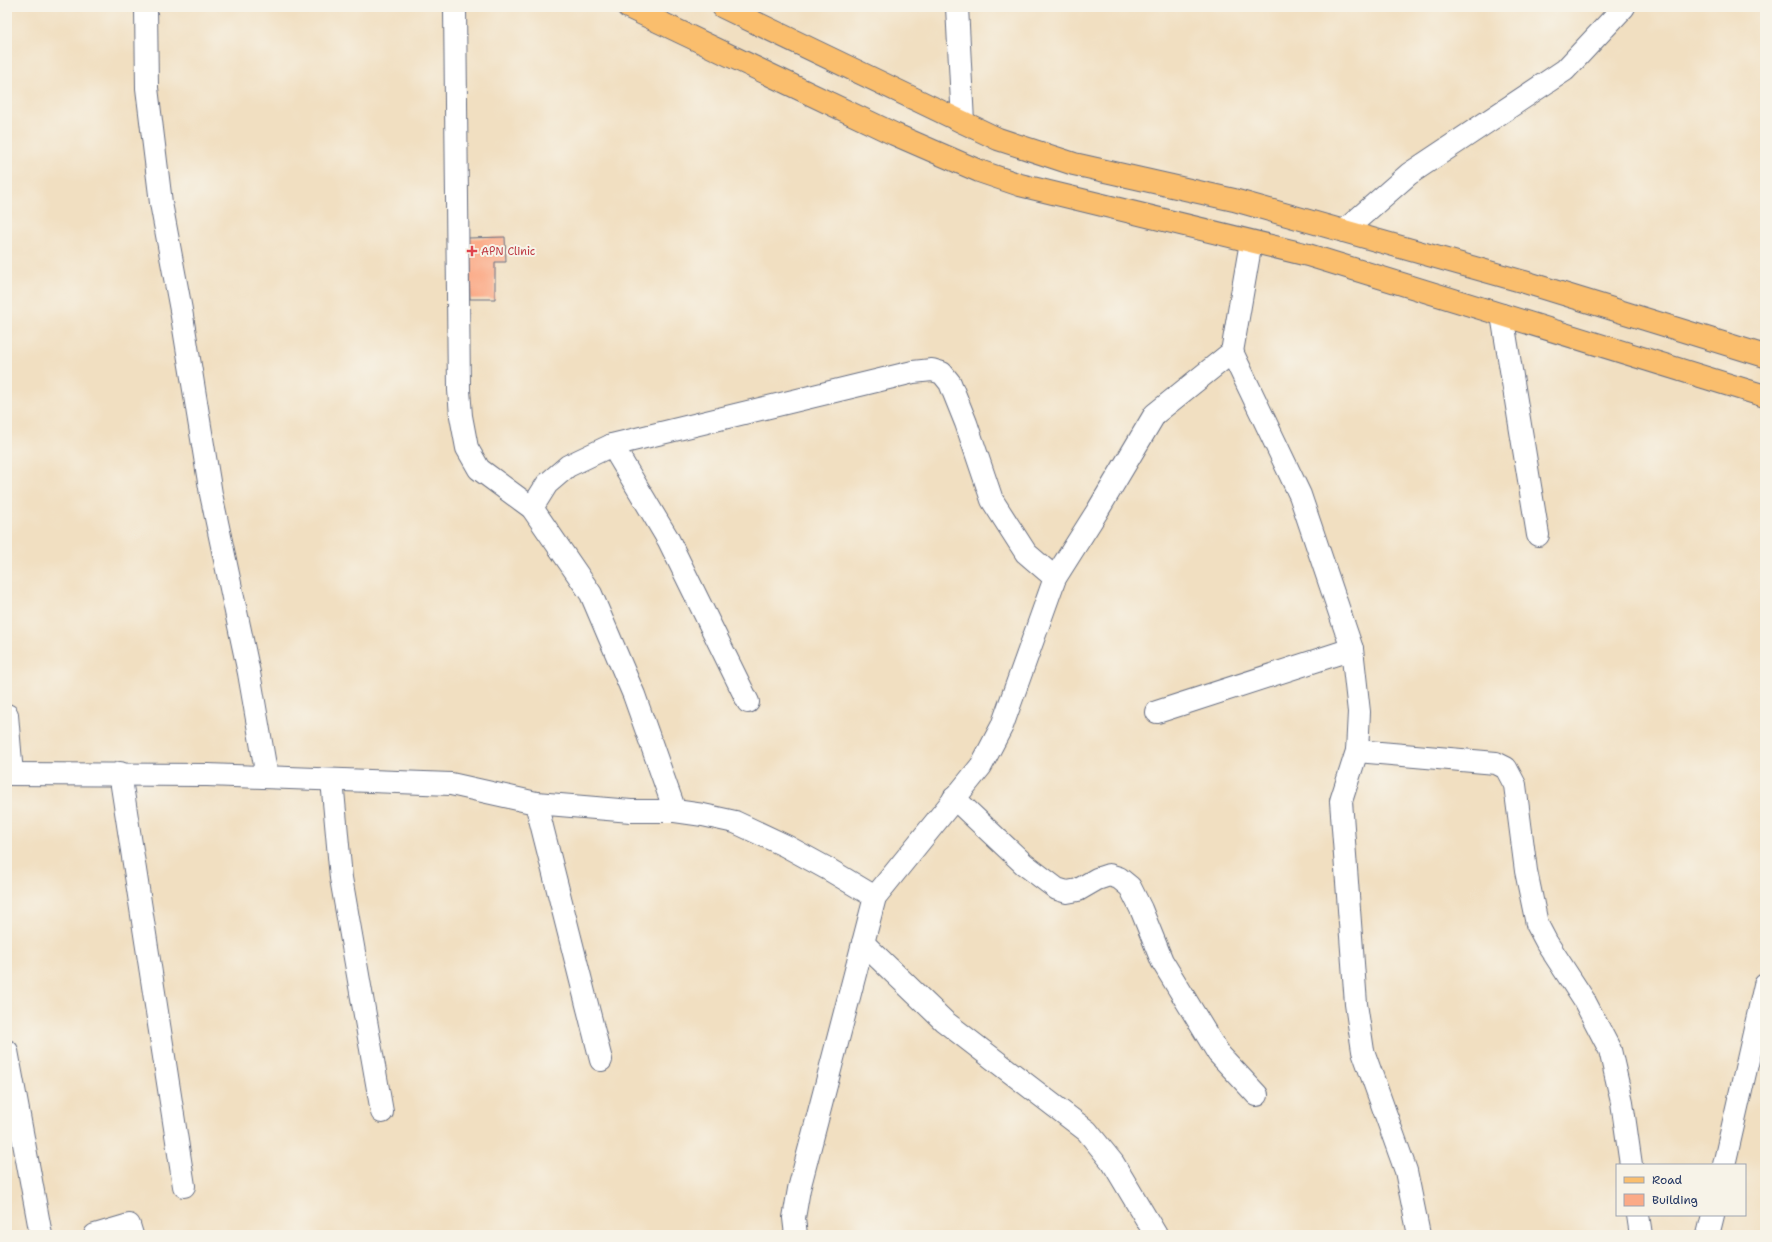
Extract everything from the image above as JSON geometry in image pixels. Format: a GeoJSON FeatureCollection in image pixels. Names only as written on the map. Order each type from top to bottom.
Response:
{"type":"FeatureCollection","features":[{"type":"Feature","properties":{"kind":"main road"},"geometry":{"type":"LineString","coordinates":[[628,7],[894,134],[979,171],[1020,185],[1308,255],[1765,396]]}},
{"type":"Feature","properties":{"kind":"main road"},"geometry":{"type":"LineString","coordinates":[[722,7],[998,139],[1074,164],[1234,200],[1528,283],[1765,356]]}},
{"type":"Feature","properties":{"kind":"street"},"geometry":{"type":"LineString","coordinates":[[146,7],[147,88],[160,203],[181,310],[211,494],[249,673],[267,777]]}},
{"type":"Feature","properties":{"kind":"street"},"geometry":{"type":"LineString","coordinates":[[456,7],[461,416],[467,448],[479,469],[532,508],[591,594],[634,695],[675,811]]}},
{"type":"Feature","properties":{"kind":"street"},"geometry":{"type":"LineString","coordinates":[[957,7],[963,122]]}},
{"type":"Feature","properties":{"kind":"street"},"geometry":{"type":"LineString","coordinates":[[1344,231],[1409,174],[1565,70],[1624,7]]}},
{"type":"Feature","properties":{"kind":"street"},"geometry":{"type":"LineString","coordinates":[[1251,242],[1232,352],[1300,495],[1352,649],[1359,712],[1357,751],[1341,801],[1356,1004],[1363,1051],[1406,1171],[1419,1235]]}},
{"type":"Feature","properties":{"kind":"street"},"geometry":{"type":"LineString","coordinates":[[1502,315],[1538,536]]}},
{"type":"Feature","properties":{"kind":"street"},"geometry":{"type":"LineString","coordinates":[[796,1235],[794,1218],[799,1189],[875,897],[981,766],[1002,726],[1055,578],[1098,510],[1155,414],[1232,352]]}},
{"type":"Feature","properties":{"kind":"street"},"geometry":{"type":"LineString","coordinates":[[532,508],[547,484],[568,466],[612,445],[913,372],[932,370],[942,374],[950,383],[966,423],[992,500],[1026,553],[1055,578]]}},
{"type":"Feature","properties":{"kind":"street"},"geometry":{"type":"LineString","coordinates":[[612,445],[668,539],[748,702]]}},
{"type":"Feature","properties":{"kind":"street"},"geometry":{"type":"LineString","coordinates":[[1156,712],[1352,649]]}},
{"type":"Feature","properties":{"kind":"street"},"geometry":{"type":"LineString","coordinates":[[7,715],[9,774],[120,774],[267,777],[451,784],[536,802],[631,811],[675,811],[735,822],[814,861],[875,897]]}},
{"type":"Feature","properties":{"kind":"street"},"geometry":{"type":"LineString","coordinates":[[1357,751],[1496,763],[1506,768],[1515,785],[1526,871],[1537,924],[1547,943],[1584,1000],[1610,1050],[1622,1102],[1631,1164]]}},
{"type":"Feature","properties":{"kind":"street"},"geometry":{"type":"LineString","coordinates":[[120,774],[184,1186]]}},
{"type":"Feature","properties":{"kind":"street"},"geometry":{"type":"LineString","coordinates":[[332,780],[341,878],[382,1112]]}},
{"type":"Feature","properties":{"kind":"street"},"geometry":{"type":"LineString","coordinates":[[954,798],[1024,864],[1057,889],[1067,892],[1078,890],[1097,879],[1109,876],[1119,878],[1130,887],[1141,909],[1162,961],[1218,1053],[1257,1095]]}},
{"type":"Feature","properties":{"kind":"street"},"geometry":{"type":"LineString","coordinates":[[536,802],[601,1060]]}},
{"type":"Feature","properties":{"kind":"street"},"geometry":{"type":"LineString","coordinates":[[863,943],[944,1021],[1087,1131],[1114,1163],[1156,1235]]}},
{"type":"Feature","properties":{"kind":"street"},"geometry":{"type":"LineString","coordinates":[[1724,1164],[1765,985]]}},
{"type":"Feature","properties":{"kind":"street"},"geometry":{"type":"LineString","coordinates":[[7,1051],[41,1235]]}},
{"type":"Feature","properties":{"kind":"street"},"geometry":{"type":"LineString","coordinates":[[1638,1216],[1641,1235]]}},
{"type":"Feature","properties":{"kind":"street"},"geometry":{"type":"LineString","coordinates":[[1708,1235],[1713,1216]]}},
{"type":"Feature","properties":{"kind":"street"},"geometry":{"type":"LineString","coordinates":[[95,1235],[129,1225],[132,1235]]}},
{"type":"Feature","properties":{"kind":"building"},"geometry":{"type":"Polygon","coordinates":[[[505,237],[506,262],[495,262],[495,299],[470,299],[468,238],[505,237]]]}},
{"type":"Feature","properties":{"kind":"place","name":"APN Clinic"},"geometry":{"type":"Point","coordinates":[472,251]}}]}
